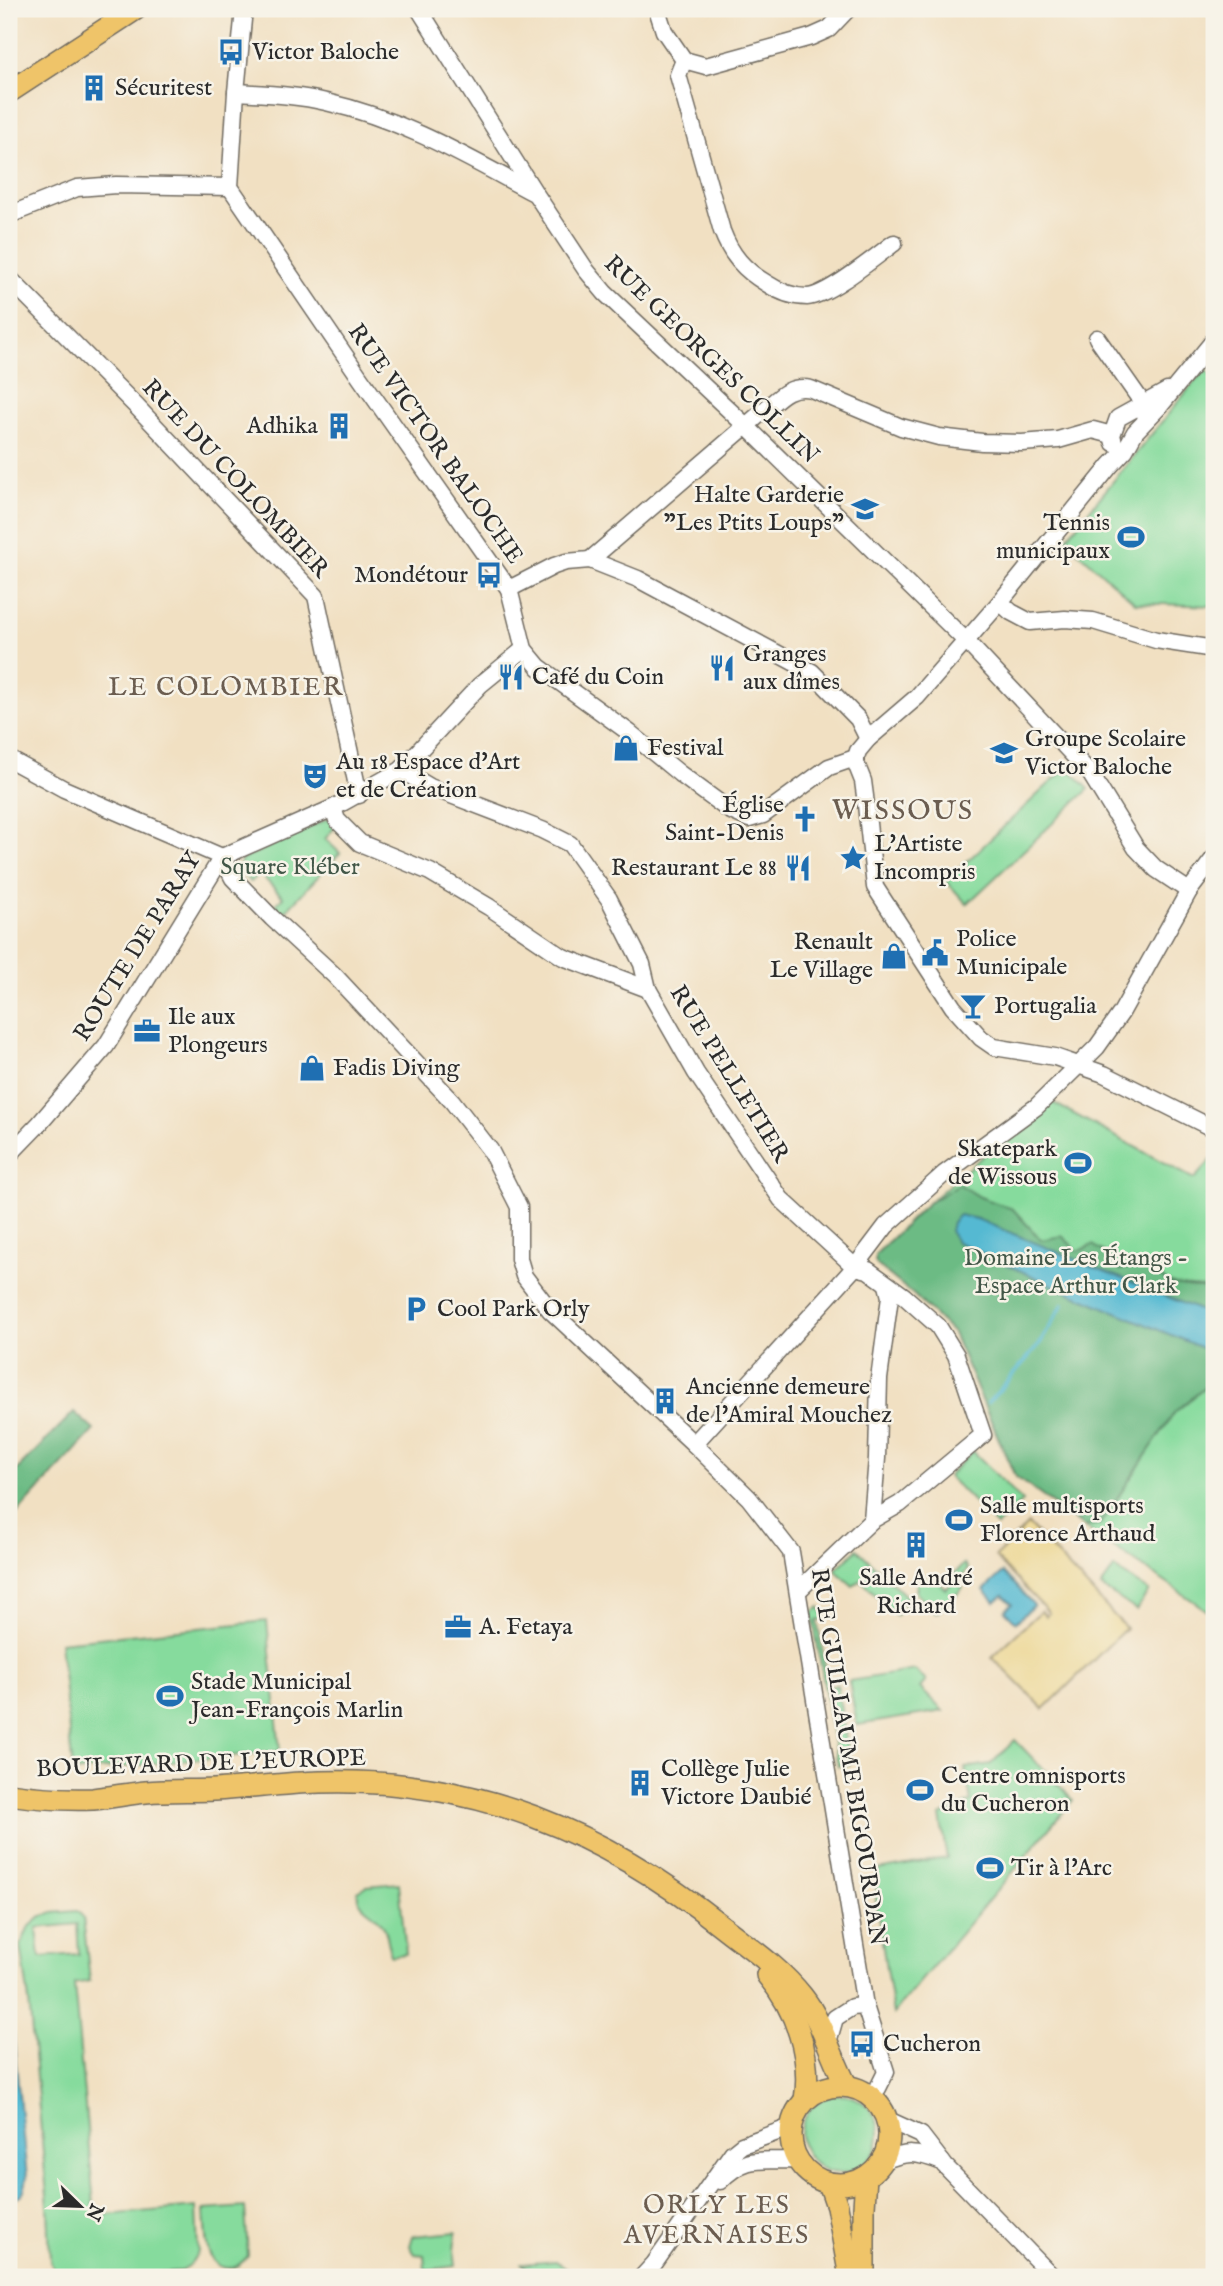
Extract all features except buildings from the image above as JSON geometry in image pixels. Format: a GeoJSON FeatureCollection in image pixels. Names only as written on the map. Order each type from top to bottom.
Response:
{"type":"FeatureCollection","features":[{"type":"Feature","properties":{"kind":"main road"},"geometry":{"type":"LineString","coordinates":[[9,92],[136,9]]}},
{"type":"Feature","properties":{"kind":"main road","name":"BOULEVARD DE L'EUROPE"},"geometry":{"type":"LineString","coordinates":[[9,1794],[93,1799],[147,1792],[346,1782],[404,1785],[450,1793],[531,1814],[601,1845],[662,1880],[770,1963],[803,1998],[847,2086]]}},
{"type":"Feature","properties":{"kind":"main road","name":"BOULEVARD DE L'EUROPE"},"geometry":{"type":"LineString","coordinates":[[734,1936],[775,1985],[792,2014],[806,2066],[805,2100]]}},
{"type":"Feature","properties":{"kind":"main road"},"geometry":{"type":"LineString","coordinates":[[864,2277],[874,2169],[888,2141],[886,2119],[876,2101],[847,2086],[824,2088],[805,2100],[791,2127],[791,2139],[797,2160],[806,2171],[816,2179],[848,2184],[874,2169]]}},
{"type":"Feature","properties":{"kind":"main road"},"geometry":{"type":"LineString","coordinates":[[829,2183],[837,2206],[850,2277]]}},
{"type":"Feature","properties":{"kind":"street"},"geometry":{"type":"LineString","coordinates":[[9,215],[77,188],[116,185],[230,187],[244,9]]}},
{"type":"Feature","properties":{"kind":"street","name":"RUE GEORGES COLLIN"},"geometry":{"type":"LineString","coordinates":[[419,9],[535,193],[586,270],[605,293],[746,426],[965,641],[1090,773],[1145,859],[1189,891]]}},
{"type":"Feature","properties":{"kind":"street"},"geometry":{"type":"LineString","coordinates":[[657,9],[664,31],[684,60],[706,66],[811,37],[829,29],[848,9]]}},
{"type":"Feature","properties":{"kind":"street"},"geometry":{"type":"LineString","coordinates":[[684,60],[678,75],[718,218],[729,250],[741,265],[777,290],[808,297],[825,291],[894,243]]}},
{"type":"Feature","properties":{"kind":"street"},"geometry":{"type":"LineString","coordinates":[[236,92],[314,100],[352,109],[426,135],[535,193]]}},
{"type":"Feature","properties":{"kind":"street","name":"RUE VICTOR BALOCHE"},"geometry":{"type":"LineString","coordinates":[[230,187],[509,589],[524,649]]}},
{"type":"Feature","properties":{"kind":"street","name":"RUE DU COLOMBIER"},"geometry":{"type":"LineString","coordinates":[[9,278],[137,407],[316,596],[359,795]]}},
{"type":"Feature","properties":{"kind":"street"},"geometry":{"type":"LineString","coordinates":[[1097,338],[1145,413]]}},
{"type":"Feature","properties":{"kind":"street"},"geometry":{"type":"LineString","coordinates":[[9,759],[64,789],[222,856],[333,808],[401,770],[480,685],[524,649],[539,667],[729,810],[749,819],[763,815],[829,767],[855,758],[868,739],[917,697],[1000,602],[1125,450],[1145,413],[1174,387],[1214,340]]}},
{"type":"Feature","properties":{"kind":"street"},"geometry":{"type":"LineString","coordinates":[[590,560],[790,389],[799,386],[901,427],[939,437],[1022,443],[1058,440],[1093,430],[1112,435]]}},
{"type":"Feature","properties":{"kind":"street"},"geometry":{"type":"LineString","coordinates":[[1110,466],[1114,446],[1112,435],[1118,418],[1145,413]]}},
{"type":"Feature","properties":{"kind":"street"},"geometry":{"type":"LineString","coordinates":[[509,589],[554,566],[590,560],[638,579],[812,672],[858,719],[868,739]]}},
{"type":"Feature","properties":{"kind":"street"},"geometry":{"type":"LineString","coordinates":[[1000,602],[1011,612],[1030,622],[1065,619],[1093,621],[1156,640],[1214,649]]}},
{"type":"Feature","properties":{"kind":"street"},"geometry":{"type":"LineString","coordinates":[[855,758],[864,788],[874,887],[953,1007],[981,1038],[994,1047],[1055,1057],[1111,1077],[1214,1129]]}},
{"type":"Feature","properties":{"kind":"street"},"geometry":{"type":"LineString","coordinates":[[401,770],[430,787],[542,830],[570,845],[609,899],[642,964],[648,989]]}},
{"type":"Feature","properties":{"kind":"street","name":"RUE PELLETIER"},"geometry":{"type":"LineString","coordinates":[[333,808],[337,820],[360,843],[430,872],[489,907],[563,957],[648,989],[696,1073],[781,1199],[855,1266],[867,1269],[904,1296],[938,1326],[956,1354],[983,1435],[900,1504],[872,1520]]}},
{"type":"Feature","properties":{"kind":"street","name":"ROUTE DE PARAY"},"geometry":{"type":"LineString","coordinates":[[9,1155],[106,1046],[222,856]]}},
{"type":"Feature","properties":{"kind":"street","name":"RUE GUILLAUME BIGOURDAN"},"geometry":{"type":"LineString","coordinates":[[222,856],[233,878],[335,976],[452,1101],[490,1150],[519,1207],[519,1259],[524,1276],[550,1310],[749,1498],[791,1552],[865,2006],[886,2072],[878,2088],[868,2095]]}},
{"type":"Feature","properties":{"kind":"street"},"geometry":{"type":"LineString","coordinates":[[694,1444],[855,1266],[881,1231],[943,1174],[1036,1107],[1097,1046],[1121,1013],[1189,891],[1214,858]]}},
{"type":"Feature","properties":{"kind":"street"},"geometry":{"type":"LineString","coordinates":[[799,1590],[872,1520],[879,1379],[890,1297],[887,1285]]}},
{"type":"Feature","properties":{"kind":"street"},"geometry":{"type":"LineString","coordinates":[[827,2046],[835,2018],[852,2007],[865,2006]]}},
{"type":"Feature","properties":{"kind":"street"},"geometry":{"type":"LineString","coordinates":[[886,2119],[921,2136],[943,2163],[1053,2277]]}},
{"type":"Feature","properties":{"kind":"street"},"geometry":{"type":"LineString","coordinates":[[646,2275],[732,2153],[742,2145],[791,2127]]}},
{"type":"Feature","properties":{"kind":"street"},"geometry":{"type":"LineString","coordinates":[[874,2169],[912,2153],[943,2163]]}},
{"type":"Feature","properties":{"kind":"street"},"geometry":{"type":"LineString","coordinates":[[691,2210],[735,2166],[757,2160],[797,2160]]}},
{"type":"Feature","properties":{"kind":"green space"},"geometry":{"type":"Polygon","coordinates":[[[1205,369],[1214,377],[1214,606],[1135,603],[1065,540],[1205,369]]]}},
{"type":"Feature","properties":{"kind":"green space"},"geometry":{"type":"Polygon","coordinates":[[[1067,767],[1089,789],[967,904],[946,881],[1067,767]]]}},
{"type":"Feature","properties":{"kind":"green space","name":"Square Kléber"},"geometry":{"type":"Polygon","coordinates":[[[329,818],[336,826],[325,839],[340,853],[280,917],[272,909],[283,897],[260,874],[250,882],[239,870],[241,860],[329,818]]]}},
{"type":"Feature","properties":{"kind":"green space","name":"Domaine Les Étangs - Espace Arthur Clark"},"geometry":{"type":"Polygon","coordinates":[[[1048,1100],[1194,1179],[1214,1157],[1214,1615],[1100,1538],[1015,1476],[953,1333],[914,1295],[875,1263],[875,1255],[920,1210],[1048,1100]]]}},
{"type":"Feature","properties":{"kind":"green space"},"geometry":{"type":"Polygon","coordinates":[[[959,1184],[980,1197],[1013,1209],[1041,1240],[1062,1236],[1078,1251],[1093,1245],[1110,1256],[1120,1270],[1144,1263],[1170,1283],[1203,1288],[1214,1301],[1214,1380],[1175,1412],[1100,1524],[1084,1527],[1015,1476],[953,1333],[914,1295],[875,1263],[875,1255],[927,1204],[959,1184]]]}},
{"type":"Feature","properties":{"kind":"green space"},"geometry":{"type":"Polygon","coordinates":[[[74,1412],[94,1430],[9,1522],[9,1478],[74,1412]]]}},
{"type":"Feature","properties":{"kind":"green space"},"geometry":{"type":"Polygon","coordinates":[[[973,1451],[1022,1501],[997,1526],[948,1476],[973,1451]]]}},
{"type":"Feature","properties":{"kind":"green space"},"geometry":{"type":"Polygon","coordinates":[[[857,1549],[910,1600],[905,1606],[901,1602],[896,1606],[900,1611],[896,1615],[861,1580],[853,1586],[835,1570],[857,1549]]]}},
{"type":"Feature","properties":{"kind":"green space"},"geometry":{"type":"Polygon","coordinates":[[[964,1564],[968,1569],[957,1582],[963,1588],[938,1612],[916,1593],[917,1583],[924,1576],[928,1582],[933,1577],[946,1589],[951,1584],[953,1575],[964,1564]]]}},
{"type":"Feature","properties":{"kind":"green space"},"geometry":{"type":"Polygon","coordinates":[[[1114,1568],[1149,1591],[1136,1610],[1101,1587],[1114,1568]]]}},
{"type":"Feature","properties":{"kind":"green space"},"geometry":{"type":"Polygon","coordinates":[[[820,1607],[826,1619],[817,1621],[829,1687],[837,1685],[850,1764],[838,1766],[812,1613],[820,1607]]]}},
{"type":"Feature","properties":{"kind":"green space","name":"Stade Municipal Jean-François Marlin"},"geometry":{"type":"Polygon","coordinates":[[[267,1621],[280,1751],[73,1772],[60,1642],[267,1621]]]}},
{"type":"Feature","properties":{"kind":"green space"},"geometry":{"type":"Polygon","coordinates":[[[915,1670],[926,1681],[920,1688],[943,1711],[857,1725],[849,1681],[915,1670]]]}},
{"type":"Feature","properties":{"kind":"green space"},"geometry":{"type":"Polygon","coordinates":[[[1015,1740],[1073,1800],[893,2014],[876,1902],[877,1870],[947,1858],[940,1816],[971,1802],[965,1768],[991,1764],[1015,1740]]]}},
{"type":"Feature","properties":{"kind":"green space"},"geometry":{"type":"Polygon","coordinates":[[[399,1883],[406,1954],[391,1956],[384,1927],[360,1902],[358,1891],[367,1886],[399,1883]]]}},
{"type":"Feature","properties":{"kind":"green space"},"geometry":{"type":"Polygon","coordinates":[[[77,1911],[83,1917],[90,1981],[74,1984],[95,2216],[196,2207],[198,2252],[190,2265],[180,2271],[116,2277],[64,2277],[56,2272],[50,2262],[48,2206],[29,2001],[21,1945],[28,1928],[41,1917],[52,1913],[77,1911]],[[77,1924],[37,1928],[40,1957],[79,1954],[77,1924]]]}},
{"type":"Feature","properties":{"kind":"green space"},"geometry":{"type":"Polygon","coordinates":[[[840,2095],[855,2098],[872,2112],[879,2134],[876,2149],[862,2166],[840,2173],[825,2170],[808,2156],[801,2134],[804,2119],[818,2102],[840,2095]]]}},
{"type":"Feature","properties":{"kind":"green space"},"geometry":{"type":"Polygon","coordinates":[[[245,2207],[248,2256],[235,2267],[220,2266],[214,2261],[207,2246],[204,2210],[245,2207]]]}},
{"type":"Feature","properties":{"kind":"green space"},"geometry":{"type":"Polygon","coordinates":[[[456,2232],[456,2266],[425,2270],[424,2255],[415,2254],[410,2246],[413,2236],[456,2232]]]}},
{"type":"Feature","properties":{"kind":"green space"},"geometry":{"type":"Polygon","coordinates":[[[556,2261],[577,2277],[536,2277],[522,2264],[556,2261]]]}},
{"type":"Feature","properties":{"kind":"sand"},"geometry":{"type":"Polygon","coordinates":[[[1028,1524],[1126,1628],[1044,1709],[992,1657],[1041,1611],[1046,1616],[1049,1613],[995,1557],[1028,1524]]]}},
{"type":"Feature","properties":{"kind":"water"},"geometry":{"type":"Polygon","coordinates":[[[959,1215],[977,1219],[1214,1316],[1214,1353],[957,1242],[950,1231],[952,1222],[959,1215]]]}},
{"type":"Feature","properties":{"kind":"water"},"geometry":{"type":"Polygon","coordinates":[[[1003,1572],[1034,1605],[1016,1622],[1005,1611],[1012,1604],[1003,1595],[995,1602],[984,1590],[1003,1572]]]}},
{"type":"Feature","properties":{"kind":"water"},"geometry":{"type":"Polygon","coordinates":[[[9,2024],[13,2033],[27,2177],[22,2193],[9,2200],[9,2024]]]}},
{"type":"Feature","properties":{"kind":"waterway"},"geometry":{"type":"LineString","coordinates":[[988,1403],[1039,1345],[1063,1304]]}},
{"type":"Feature","properties":{"kind":"place","name":"Victor Baloche"},"geometry":{"type":"Point","coordinates":[231,52]}},
{"type":"Feature","properties":{"kind":"place","name":"Sécuritest"},"geometry":{"type":"Point","coordinates":[94,88]}},
{"type":"Feature","properties":{"kind":"place","name":"Adhika"},"geometry":{"type":"Point","coordinates":[339,426]}},
{"type":"Feature","properties":{"kind":"place","name":"Halte Garderie \"Les Ptits Loups\""},"geometry":{"type":"Point","coordinates":[865,509]}},
{"type":"Feature","properties":{"kind":"place","name":"Tennis municipaux"},"geometry":{"type":"Point","coordinates":[1131,537]}},
{"type":"Feature","properties":{"kind":"place","name":"Mondétour"},"geometry":{"type":"Point","coordinates":[489,575]}},
{"type":"Feature","properties":{"kind":"place","name":"Granges aux dîmes"},"geometry":{"type":"Point","coordinates":[722,668]}},
{"type":"Feature","properties":{"kind":"place","name":"Café du Coin"},"geometry":{"type":"Point","coordinates":[511,677]}},
{"type":"Feature","properties":{"kind":"place","name":"Festival"},"geometry":{"type":"Point","coordinates":[626,748]}},
{"type":"Feature","properties":{"kind":"place","name":"Groupe Scolaire Victor Baloche"},"geometry":{"type":"Point","coordinates":[1004,753]}},
{"type":"Feature","properties":{"kind":"place","name":"Au 18 Espace d'Art et de Création"},"geometry":{"type":"Point","coordinates":[315,776]}},
{"type":"Feature","properties":{"kind":"place","name":"Église Saint-Denis"},"geometry":{"type":"Point","coordinates":[805,819]}},
{"type":"Feature","properties":{"kind":"place","name":"L'Artiste Incompris"},"geometry":{"type":"Point","coordinates":[853,858]}},
{"type":"Feature","properties":{"kind":"place","name":"Restaurant Le 88"},"geometry":{"type":"Point","coordinates":[798,868]}},
{"type":"Feature","properties":{"kind":"place","name":"Police Municipale"},"geometry":{"type":"Point","coordinates":[935,953]}},
{"type":"Feature","properties":{"kind":"place","name":"Renault Le Village"},"geometry":{"type":"Point","coordinates":[894,956]}},
{"type":"Feature","properties":{"kind":"place","name":"Portugalia"},"geometry":{"type":"Point","coordinates":[973,1006]}},
{"type":"Feature","properties":{"kind":"place","name":"Ile aux Plongeurs"},"geometry":{"type":"Point","coordinates":[147,1031]}},
{"type":"Feature","properties":{"kind":"place","name":"Fadis Diving"},"geometry":{"type":"Point","coordinates":[312,1068]}},
{"type":"Feature","properties":{"kind":"place","name":"Skatepark de Wissous"},"geometry":{"type":"Point","coordinates":[1078,1163]}},
{"type":"Feature","properties":{"kind":"place","name":"Cool Park Orly"},"geometry":{"type":"Point","coordinates":[416,1309]}},
{"type":"Feature","properties":{"kind":"place","name":"Ancienne demeure de l'Amiral Mouchez"},"geometry":{"type":"Point","coordinates":[665,1401]}},
{"type":"Feature","properties":{"kind":"place","name":"Salle multisports Florence Arthaud"},"geometry":{"type":"Point","coordinates":[959,1520]}},
{"type":"Feature","properties":{"kind":"place","name":"Salle André Richard"},"geometry":{"type":"Point","coordinates":[916,1545]}},
{"type":"Feature","properties":{"kind":"place","name":"A. Fetaya"},"geometry":{"type":"Point","coordinates":[458,1627]}},
{"type":"Feature","properties":{"kind":"place","name":"Stade Municipal Jean-François Marlin"},"geometry":{"type":"Point","coordinates":[170,1696]}},
{"type":"Feature","properties":{"kind":"place","name":"Collège Julie Victore Daubié"},"geometry":{"type":"Point","coordinates":[640,1783]}},
{"type":"Feature","properties":{"kind":"place","name":"Centre omnisports du Cucheron"},"geometry":{"type":"Point","coordinates":[920,1790]}},
{"type":"Feature","properties":{"kind":"place","name":"Tir à l'Arc"},"geometry":{"type":"Point","coordinates":[990,1868]}},
{"type":"Feature","properties":{"kind":"place","name":"Cucheron"},"geometry":{"type":"Point","coordinates":[862,2044]}},
{"type":"Feature","properties":{"kind":"district","name":"LE COLOMBIER"},"geometry":{"type":"Point","coordinates":[226,687]}},
{"type":"Feature","properties":{"kind":"district","name":"WISSOUS"},"geometry":{"type":"Point","coordinates":[903,811]}},
{"type":"Feature","properties":{"kind":"district","name":"ORLY LES AVERNAISES"},"geometry":{"type":"Point","coordinates":[717,2220]}}]}
